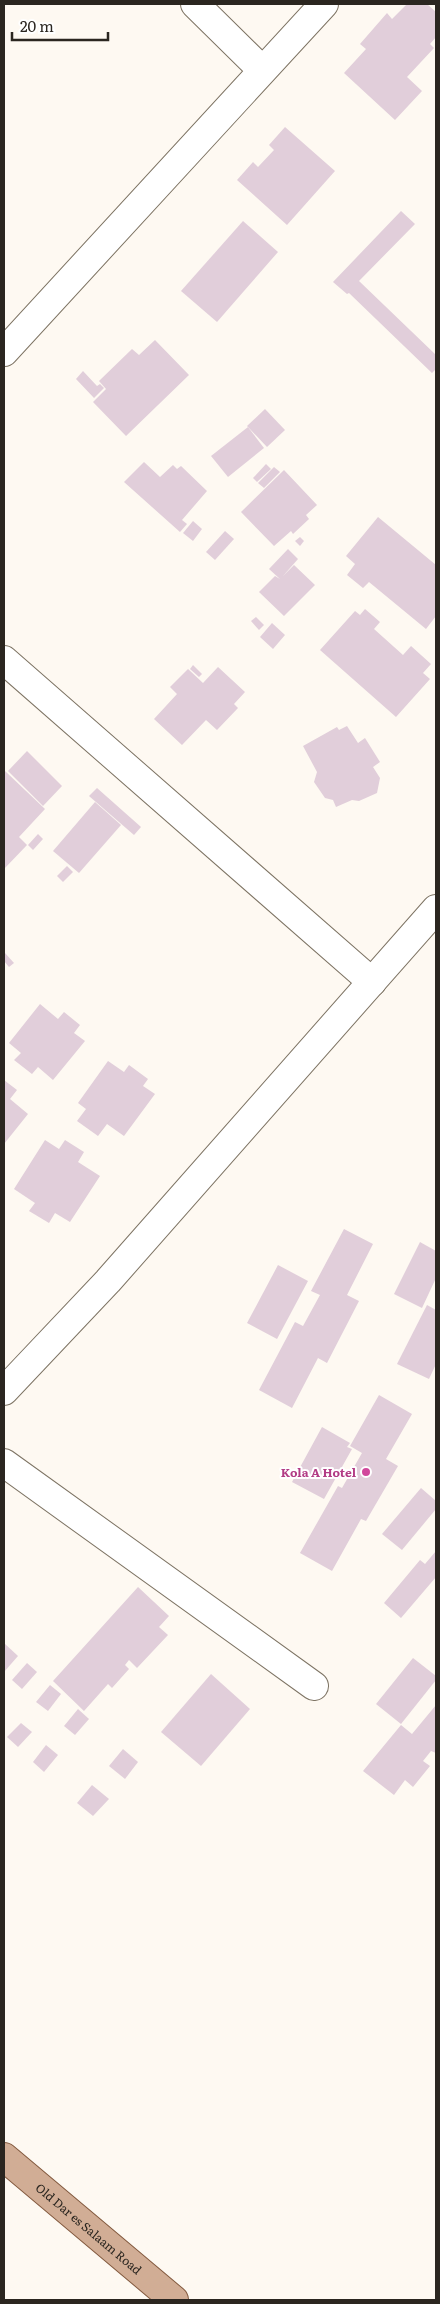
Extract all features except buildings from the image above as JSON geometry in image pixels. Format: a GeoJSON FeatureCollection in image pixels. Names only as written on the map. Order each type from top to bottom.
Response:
{"type":"FeatureCollection","features":[{"type":"Feature","properties":{"kind":"main road","name":"Old Dar es Salaam Road"},"geometry":{"type":"LineString","coordinates":[[4,2157],[174,2300]]}},
{"type":"Feature","properties":{"kind":"street"},"geometry":{"type":"LineString","coordinates":[[195,4],[262,70]]}},
{"type":"Feature","properties":{"kind":"street"},"geometry":{"type":"LineString","coordinates":[[4,352],[324,4]]}},
{"type":"Feature","properties":{"kind":"street"},"geometry":{"type":"LineString","coordinates":[[5,663],[372,982]]}},
{"type":"Feature","properties":{"kind":"street"},"geometry":{"type":"LineString","coordinates":[[4,1391],[108,1282],[436,909]]}},
{"type":"Feature","properties":{"kind":"street"},"geometry":{"type":"LineString","coordinates":[[4,1463],[314,1686]]}},
{"type":"Feature","properties":{"kind":"place","name":"Kola A Hotel"},"geometry":{"type":"Point","coordinates":[366,1472]}}]}
